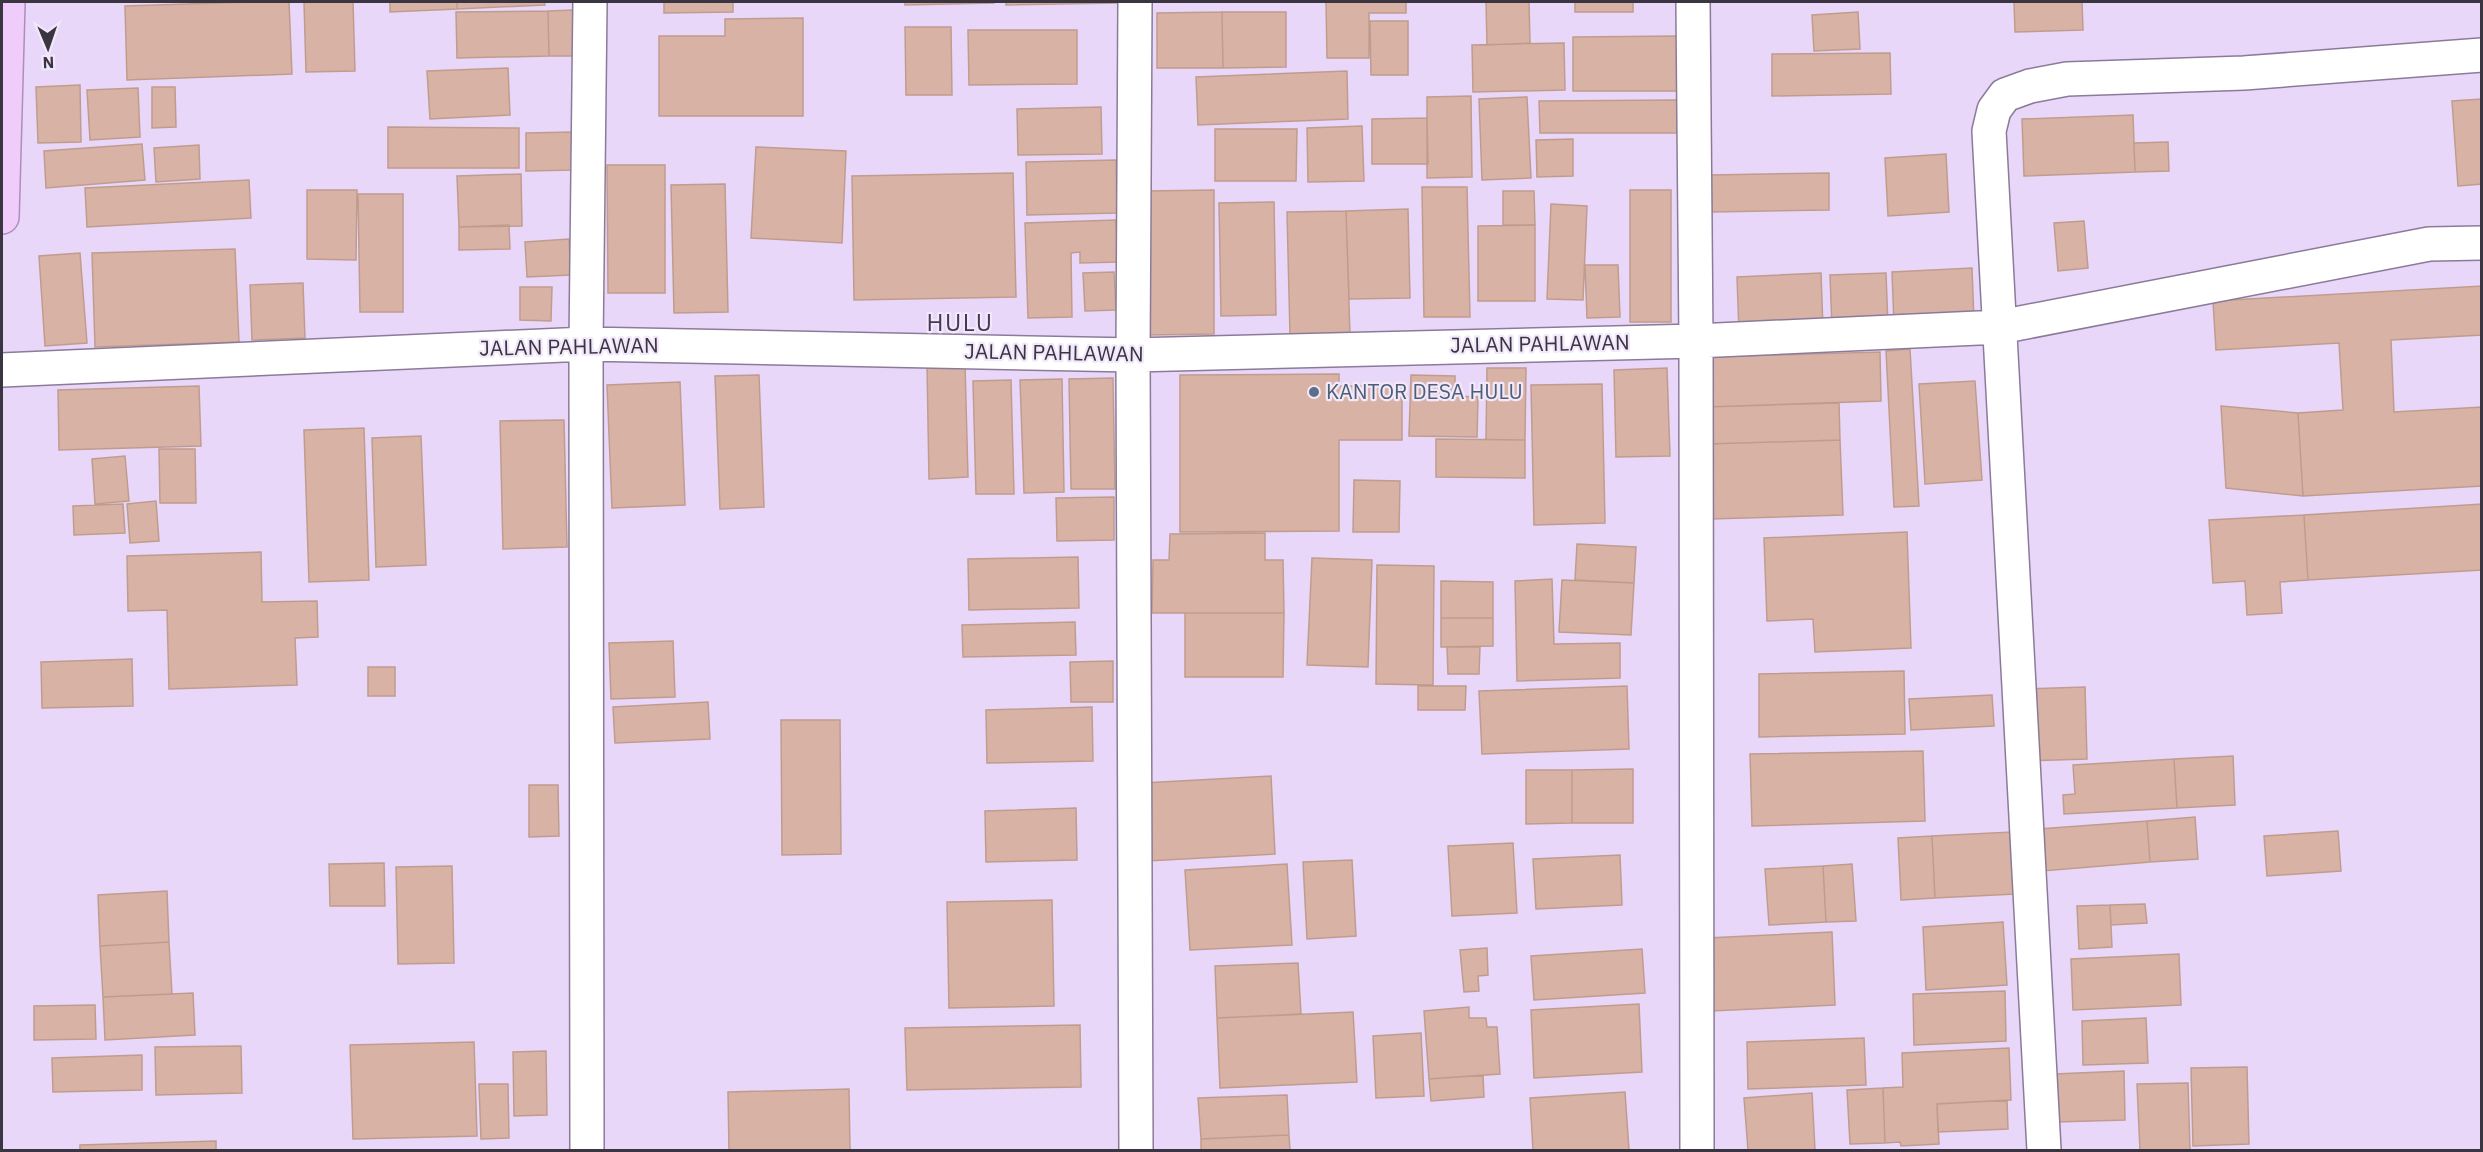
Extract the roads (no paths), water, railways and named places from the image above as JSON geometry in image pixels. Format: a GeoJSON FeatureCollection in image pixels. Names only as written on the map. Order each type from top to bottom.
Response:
{"type":"FeatureCollection","features":[{"type":"Feature","properties":{"kind":"highway"},"geometry":{"type":"LineString","coordinates":[[2,217],[8,2]]}},
{"type":"Feature","properties":{"kind":"street"},"geometry":{"type":"LineString","coordinates":[[587,1150],[586,344],[590,2]]}},
{"type":"Feature","properties":{"kind":"street"},"geometry":{"type":"LineString","coordinates":[[1135,2],[1133,354],[1136,1150]]}},
{"type":"Feature","properties":{"kind":"street"},"geometry":{"type":"LineString","coordinates":[[1693,2],[1696,341],[1697,1150]]}},
{"type":"Feature","properties":{"kind":"street"},"geometry":{"type":"LineString","coordinates":[[2044,1150],[1989,130],[1994,110],[2005,95],[2030,86],[2067,80],[2254,73],[2481,55]]}},
{"type":"Feature","properties":{"kind":"street","name":"JALAN PAHLAWAN"},"geometry":{"type":"LineString","coordinates":[[2,370],[586,344],[1133,354],[1696,341],[2000,327],[2429,244],[2481,243]]}},
{"type":"Feature","properties":{"kind":"place","name":"KANTOR DESA HULU"},"geometry":{"type":"Point","coordinates":[1314,392]}},
{"type":"Feature","properties":{"kind":"district","name":"HULU"},"geometry":{"type":"Point","coordinates":[960,323]}}]}
